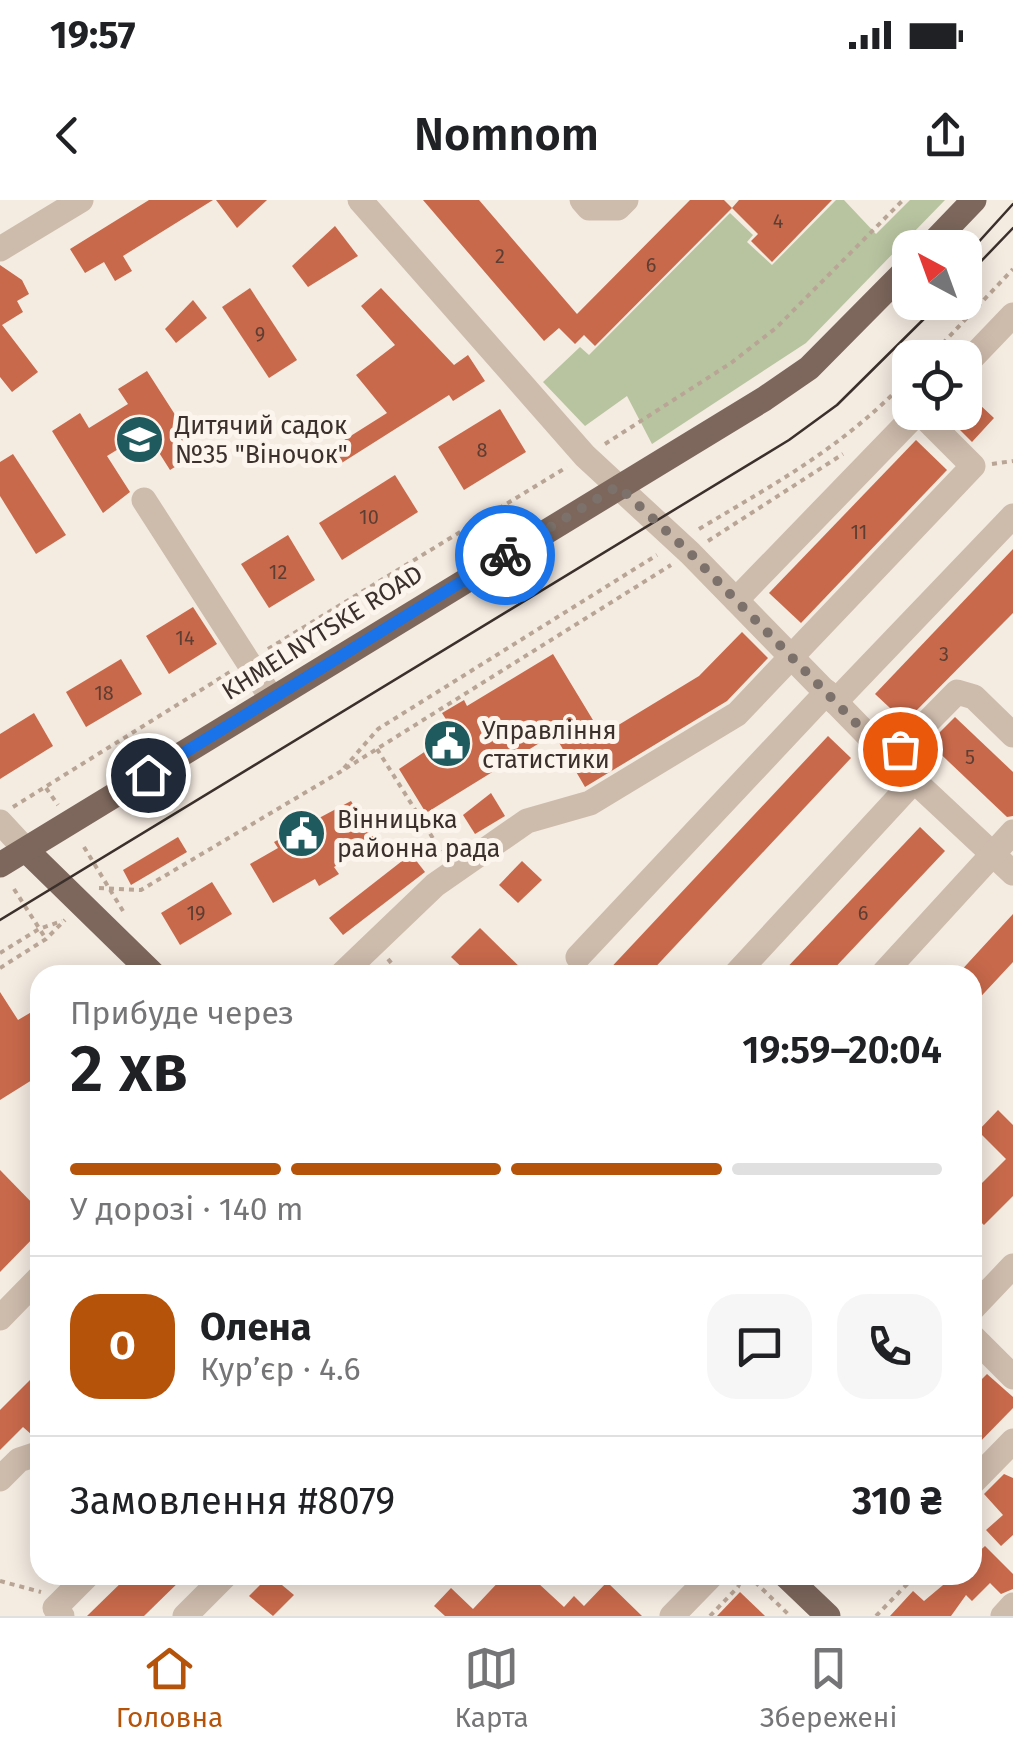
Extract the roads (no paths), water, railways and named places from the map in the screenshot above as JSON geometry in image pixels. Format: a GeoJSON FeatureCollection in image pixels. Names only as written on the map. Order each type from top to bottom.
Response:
{"type":"FeatureCollection","features":[{"type":"Feature","properties":{"kind":"main road"},"geometry":{"type":"LineString","coordinates":[[945,230],[974,200]]}},
{"type":"Feature","properties":{"kind":"main road","name":"KHMELNYTSKE ROAD"},"geometry":{"type":"LineString","coordinates":[[0,865],[809,368],[892,284]]}},
{"type":"Feature","properties":{"kind":"main road"},"geometry":{"type":"LineString","coordinates":[[26,850],[144,965]]}},
{"type":"Feature","properties":{"kind":"main road"},"geometry":{"type":"LineString","coordinates":[[795,1585],[828,1616]]}},
{"type":"Feature","properties":{"kind":"street"},"geometry":{"type":"LineString","coordinates":[[0,249],[82,200]]}},
{"type":"Feature","properties":{"kind":"street"},"geometry":{"type":"LineString","coordinates":[[360,200],[586,456],[684,547],[891,759],[1013,873]]}},
{"type":"Feature","properties":{"kind":"street"},"geometry":{"type":"LineString","coordinates":[[582,200],[589,208],[618,208],[626,200]]}},
{"type":"Feature","properties":{"kind":"street"},"geometry":{"type":"LineString","coordinates":[[982,347],[1013,315]]}},
{"type":"Feature","properties":{"kind":"street"},"geometry":{"type":"LineString","coordinates":[[736,600],[901,430]]}},
{"type":"Feature","properties":{"kind":"street"},"geometry":{"type":"LineString","coordinates":[[352,965],[454,872],[527,821],[590,802],[737,714],[973,466],[936,430]]}},
{"type":"Feature","properties":{"kind":"street"},"geometry":{"type":"LineString","coordinates":[[144,500],[272,698]]}},
{"type":"Feature","properties":{"kind":"street"},"geometry":{"type":"LineString","coordinates":[[578,957],[1013,516]]}},
{"type":"Feature","properties":{"kind":"street"},"geometry":{"type":"LineString","coordinates":[[891,759],[957,692],[974,697],[1013,734]]}},
{"type":"Feature","properties":{"kind":"street"},"geometry":{"type":"LineString","coordinates":[[745,965],[914,781]]}},
{"type":"Feature","properties":{"kind":"street"},"geometry":{"type":"LineString","coordinates":[[0,818],[26,850]]}},
{"type":"Feature","properties":{"kind":"street"},"geometry":{"type":"LineString","coordinates":[[891,965],[1013,832]]}},
{"type":"Feature","properties":{"kind":"street"},"geometry":{"type":"LineString","coordinates":[[982,1298],[1013,1266]]}},
{"type":"Feature","properties":{"kind":"street"},"geometry":{"type":"LineString","coordinates":[[0,1318],[30,1287]]}},
{"type":"Feature","properties":{"kind":"street"},"geometry":{"type":"LineString","coordinates":[[982,1346],[1013,1378]]}},
{"type":"Feature","properties":{"kind":"street"},"geometry":{"type":"LineString","coordinates":[[982,1473],[1013,1441]]}},
{"type":"Feature","properties":{"kind":"street"},"geometry":{"type":"LineString","coordinates":[[0,1479],[19,1460],[30,1456]]}},
{"type":"Feature","properties":{"kind":"street"},"geometry":{"type":"LineString","coordinates":[[64,1607],[80,1585]]}},
{"type":"Feature","properties":{"kind":"street"},"geometry":{"type":"LineString","coordinates":[[185,1616],[216,1585]]}},
{"type":"Feature","properties":{"kind":"street"},"geometry":{"type":"LineString","coordinates":[[672,1616],[702,1585]]}},
{"type":"Feature","properties":{"kind":"street"},"geometry":{"type":"LineString","coordinates":[[1003,1616],[1013,1605]]}},
{"type":"Feature","properties":{"kind":"tram line"},"geometry":{"type":"LineString","coordinates":[[982,238],[1013,204]]}},
{"type":"Feature","properties":{"kind":"tram line"},"geometry":{"type":"LineString","coordinates":[[982,260],[1013,228]]}},
{"type":"Feature","properties":{"kind":"tram line"},"geometry":{"type":"LineString","coordinates":[[0,920],[789,440],[837,405],[923,320]]}},
{"type":"Feature","properties":{"kind":"place","name":"Дитячий садок №35 \"Віночок\""},"geometry":{"type":"Point","coordinates":[140,439]}},
{"type":"Feature","properties":{"kind":"place","name":"Управління статистики"},"geometry":{"type":"Point","coordinates":[447,744]}},
{"type":"Feature","properties":{"kind":"place","name":"Вінницька районна рада"},"geometry":{"type":"Point","coordinates":[302,833]}}]}
